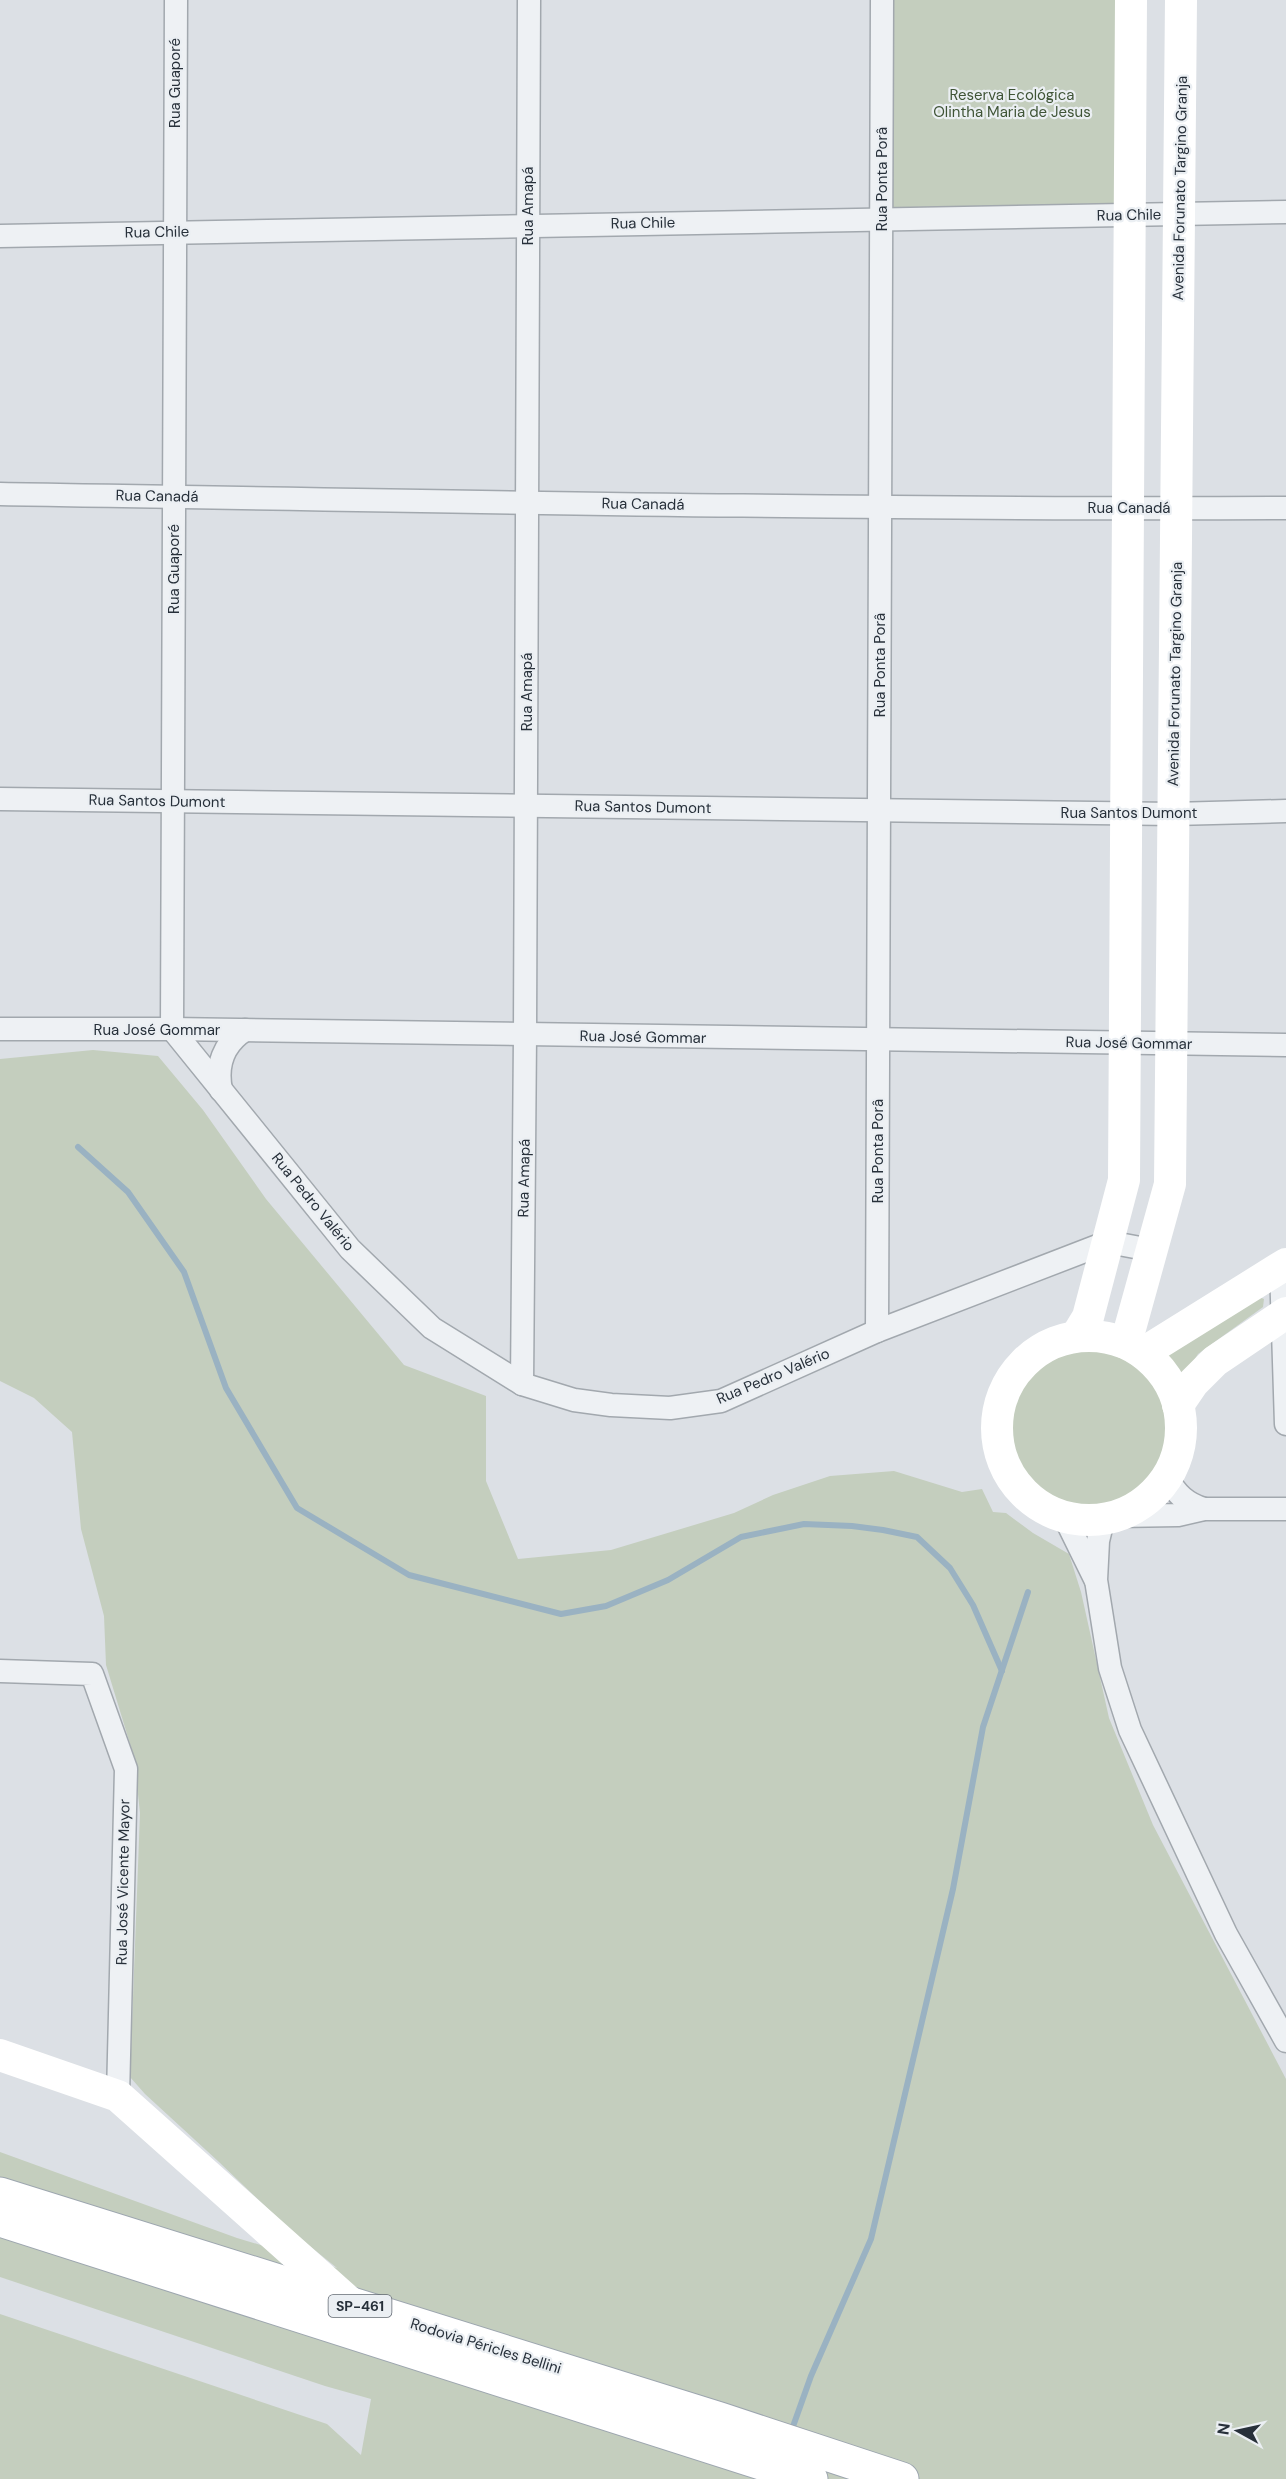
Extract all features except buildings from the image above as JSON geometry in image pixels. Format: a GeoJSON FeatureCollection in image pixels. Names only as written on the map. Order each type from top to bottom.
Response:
{"type":"FeatureCollection","features":[{"type":"Feature","properties":{"kind":"main road","name":"Rodovia Péricles Bellini"},"geometry":{"type":"LineString","coordinates":[[0,2194],[350,2303],[717,2434],[811,2479]]}},
{"type":"Feature","properties":{"kind":"main road","name":"Rodovia Péricles Bellini"},"geometry":{"type":"LineString","coordinates":[[0,2220],[717,2434],[835,2457],[902,2479]]}},
{"type":"Feature","properties":{"kind":"street","name":"Rua Guaporé"},"geometry":{"type":"LineString","coordinates":[[172,1029],[176,0]]}},
{"type":"Feature","properties":{"kind":"street","name":"Rua Amapá"},"geometry":{"type":"LineString","coordinates":[[522,1384],[529,0]]}},
{"type":"Feature","properties":{"kind":"street","name":"Rua Ponta Porâ"},"geometry":{"type":"LineString","coordinates":[[877,1331],[882,0]]}},
{"type":"Feature","properties":{"kind":"street"},"geometry":{"type":"LineString","coordinates":[[1077,1335],[1088,1317],[1124,1179],[1131,0]]}},
{"type":"Feature","properties":{"kind":"street","name":"Avenida Forunato Targino Granja"},"geometry":{"type":"LineString","coordinates":[[1135,1348],[1151,1250],[1170,1184],[1181,0]]}},
{"type":"Feature","properties":{"kind":"street","name":"Rua Chile"},"geometry":{"type":"LineString","coordinates":[[0,236],[1286,212]]}},
{"type":"Feature","properties":{"kind":"street","name":"Rua Canadá"},"geometry":{"type":"LineString","coordinates":[[0,494],[527,503],[1128,509],[1286,508]]}},
{"type":"Feature","properties":{"kind":"street","name":"Rua Santos Dumont"},"geometry":{"type":"LineString","coordinates":[[0,799],[1174,814],[1286,811]]}},
{"type":"Feature","properties":{"kind":"street","name":"Rua José Gommar"},"geometry":{"type":"LineString","coordinates":[[0,1029],[172,1029],[525,1036],[1286,1045]]}},
{"type":"Feature","properties":{"kind":"street","name":"Rua Pedro Valério"},"geometry":{"type":"LineString","coordinates":[[172,1029],[350,1249],[432,1328],[522,1384],[574,1400],[611,1405],[670,1408],[721,1401],[877,1331],[1108,1242]]}},
{"type":"Feature","properties":{"kind":"street"},"geometry":{"type":"LineString","coordinates":[[221,1090],[219,1068],[222,1057],[231,1042],[245,1030]]}},
{"type":"Feature","properties":{"kind":"street"},"geometry":{"type":"LineString","coordinates":[[1108,1242],[1151,1250]]}},
{"type":"Feature","properties":{"kind":"street"},"geometry":{"type":"LineString","coordinates":[[1135,1348],[1283,1266],[1286,1424]]}},
{"type":"Feature","properties":{"kind":"street"},"geometry":{"type":"LineString","coordinates":[[1178,1405],[1193,1383],[1215,1360],[1284,1315]]}},
{"type":"Feature","properties":{"kind":"street"},"geometry":{"type":"LineString","coordinates":[[1286,1509],[1204,1509],[1178,1515],[1111,1518],[1084,1521],[1065,1518],[1039,1507],[1017,1488],[1003,1464],[996,1436],[998,1408],[1008,1381],[1026,1359],[1050,1343],[1077,1335],[1102,1336],[1135,1348],[1159,1367],[1171,1385],[1178,1405],[1181,1430],[1177,1455],[1167,1478],[1137,1507],[1111,1518],[1098,1541],[1096,1580],[1110,1668],[1130,1730],[1226,1934],[1286,2041]]}},
{"type":"Feature","properties":{"kind":"street"},"geometry":{"type":"LineString","coordinates":[[1167,1478],[1176,1493],[1187,1504],[1204,1509]]}},
{"type":"Feature","properties":{"kind":"street"},"geometry":{"type":"LineString","coordinates":[[1065,1518],[1096,1580]]}},
{"type":"Feature","properties":{"kind":"street","name":"Rua José Vicente Mayor"},"geometry":{"type":"LineString","coordinates":[[0,1671],[92,1674],[126,1769],[118,2096]]}},
{"type":"Feature","properties":{"kind":"street"},"geometry":{"type":"LineString","coordinates":[[0,2055],[118,2096],[350,2303]]}},
{"type":"Feature","properties":{"kind":"green space","name":"Reserva Ecológica Olintha Maria de Jesus"},"geometry":{"type":"Polygon","coordinates":[[[889,0],[1120,0],[1118,206],[891,208],[889,0]]]}},
{"type":"Feature","properties":{"kind":"green space"},"geometry":{"type":"Polygon","coordinates":[[[93,1050],[158,1056],[203,1110],[266,1199],[404,1365],[486,1396],[486,1481],[518,1559],[611,1550],[734,1513],[773,1495],[830,1476],[894,1471],[962,1492],[982,1489],[993,1512],[1006,1513],[1033,1533],[1069,1554],[1081,1592],[1109,1718],[1153,1825],[1286,2079],[1286,2479],[0,2479],[0,2314],[327,2424],[361,2455],[371,2399],[325,2386],[0,2277],[0,2152],[237,2238],[337,2268],[291,2231],[145,2094],[130,2077],[140,1813],[134,1757],[106,1665],[104,1616],[81,1529],[72,1432],[34,1398],[0,1381],[0,1059],[93,1050]]]}},
{"type":"Feature","properties":{"kind":"green space"},"geometry":{"type":"Polygon","coordinates":[[[1257,1296],[1264,1299],[1263,1307],[1198,1354],[1186,1373],[1179,1375],[1164,1352],[1257,1296]]]}},
{"type":"Feature","properties":{"kind":"green space"},"geometry":{"type":"Polygon","coordinates":[[[1086,1347],[1117,1353],[1143,1371],[1161,1397],[1167,1428],[1161,1459],[1143,1485],[1117,1503],[1086,1509],[1055,1503],[1029,1485],[1011,1459],[1005,1428],[1011,1397],[1029,1371],[1055,1353],[1086,1347]]]}},
{"type":"Feature","properties":{"kind":"waterway"},"geometry":{"type":"LineString","coordinates":[[78,1147],[128,1192],[184,1272],[226,1388],[297,1508],[409,1575],[561,1614],[606,1606],[668,1580],[741,1537],[804,1524],[883,1530],[917,1537],[950,1568],[973,1605],[1002,1671]]}},
{"type":"Feature","properties":{"kind":"waterway"},"geometry":{"type":"LineString","coordinates":[[791,2432],[811,2376],[871,2239],[953,1889],[983,1727],[1028,1592]]}}]}
